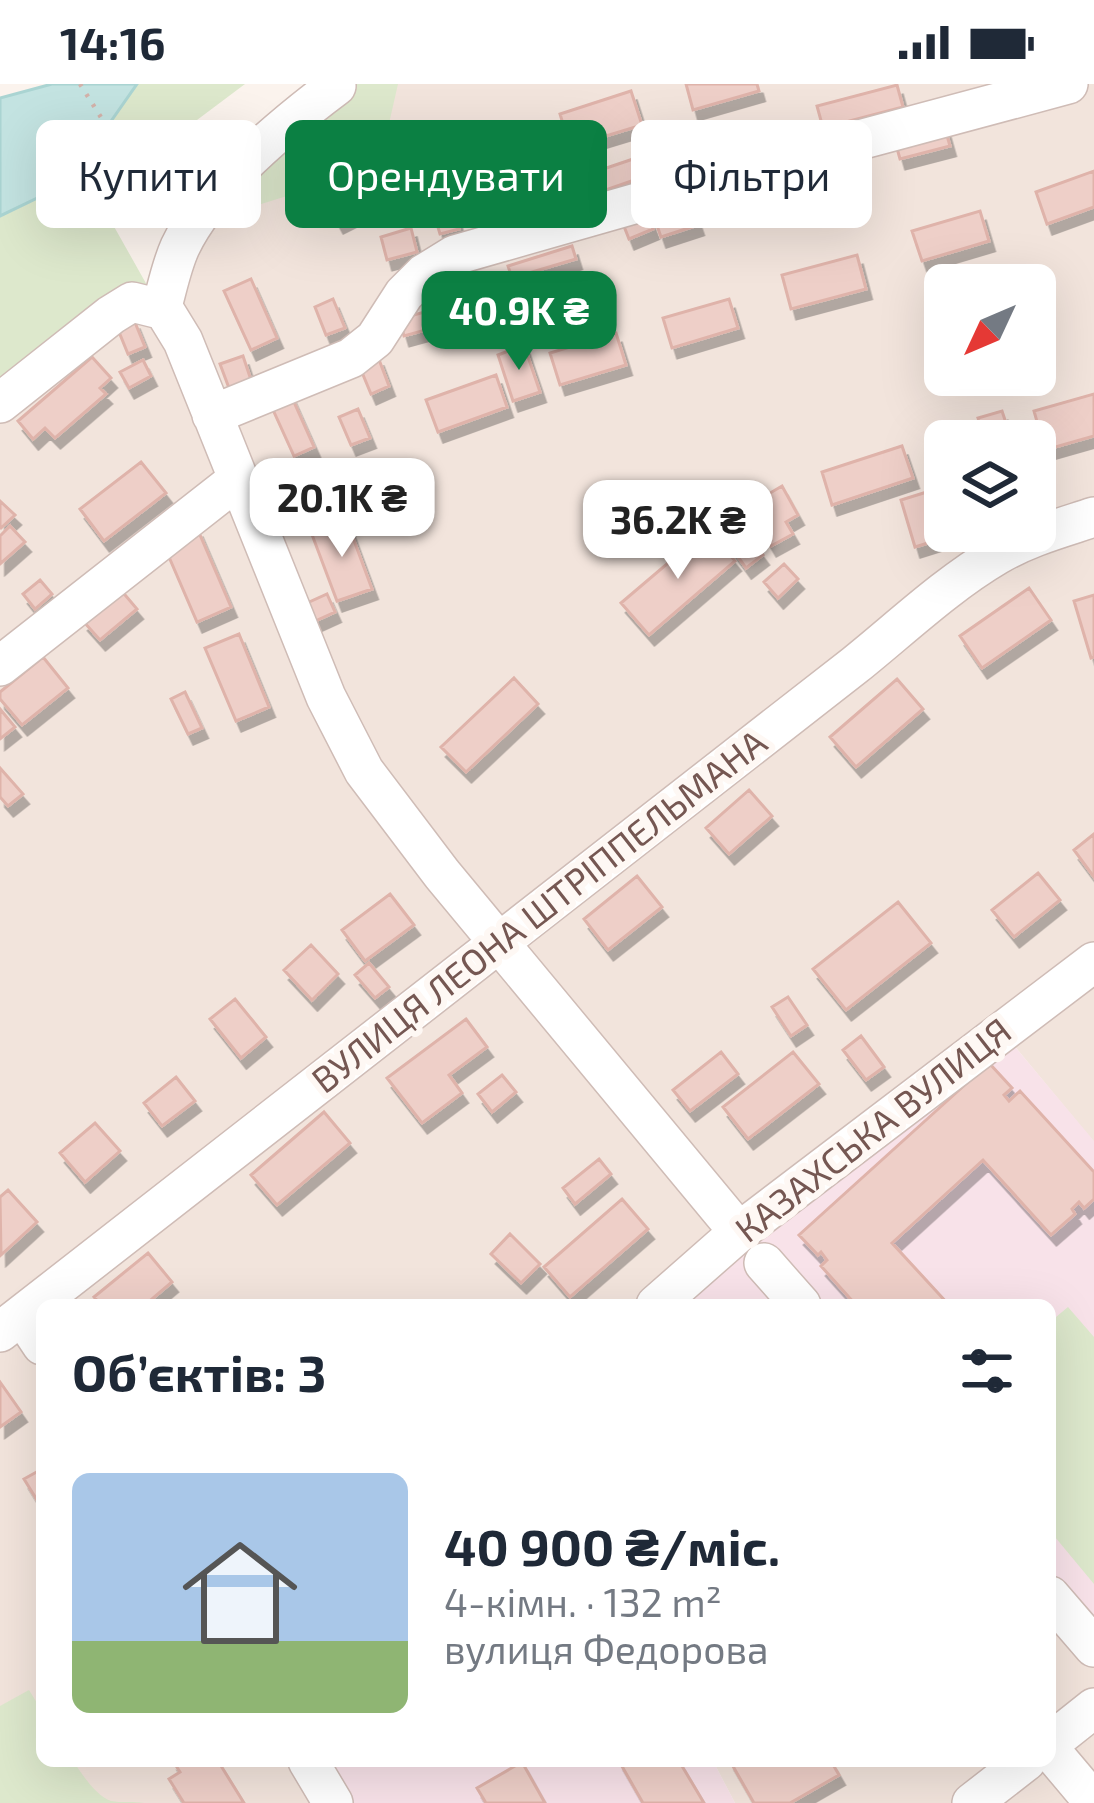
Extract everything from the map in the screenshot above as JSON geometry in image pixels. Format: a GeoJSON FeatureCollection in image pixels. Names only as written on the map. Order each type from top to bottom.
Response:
{"type":"FeatureCollection","features":[{"type":"Feature","properties":{"kind":"street"},"geometry":{"type":"LineString","coordinates":[[212,415],[351,358],[375,339],[404,294],[424,274],[454,255],[1068,84]]}},
{"type":"Feature","properties":{"kind":"street"},"geometry":{"type":"LineString","coordinates":[[161,310],[181,244],[207,206],[262,145],[336,86]]}},
{"type":"Feature","properties":{"kind":"street"},"geometry":{"type":"LineString","coordinates":[[0,403],[132,302],[164,310],[183,341],[326,697],[364,771],[498,942],[796,1299]]}},
{"type":"Feature","properties":{"kind":"street"},"geometry":{"type":"LineString","coordinates":[[0,666],[236,480]]}},
{"type":"Feature","properties":{"kind":"street","name":"ВУЛИЦЯ ЛЕОНА ШТРІППЕЛЬМАНА"},"geometry":{"type":"LineString","coordinates":[[60,1299],[498,942],[955,584],[998,554],[1094,517]]}},
{"type":"Feature","properties":{"kind":"street","name":"КАЗАХСЬКА ВУЛИЦЯ"},"geometry":{"type":"LineString","coordinates":[[666,1299],[752,1248],[1094,962]]}},
{"type":"Feature","properties":{"kind":"street"},"geometry":{"type":"LineString","coordinates":[[1056,1603],[1094,1647]]}},
{"type":"Feature","properties":{"kind":"street"},"geometry":{"type":"LineString","coordinates":[[1056,1741],[1094,1708]]}},
{"type":"Feature","properties":{"kind":"street"},"geometry":{"type":"LineString","coordinates":[[1056,1754],[1093,1802]]}},
{"type":"Feature","properties":{"kind":"street"},"geometry":{"type":"LineString","coordinates":[[312,1767],[333,1803]]}},
{"type":"Feature","properties":{"kind":"street"},"geometry":{"type":"LineString","coordinates":[[972,1803],[1018,1767]]}},
{"type":"Feature","properties":{"kind":"path"},"geometry":{"type":"LineString","coordinates":[[80,84],[181,244]]}},
{"type":"Feature","properties":{"kind":"shaded area"},"geometry":{"type":"Polygon","coordinates":[[[336,84],[1094,84],[1094,1142],[1013,1044],[664,1299],[36,1299],[36,1767],[312,1767],[333,1803],[0,1803],[0,403],[132,302],[206,228],[261,228],[261,167],[285,140],[285,228],[607,228],[607,120],[303,120],[336,84]]]}},
{"type":"Feature","properties":{"kind":"shaded area"},"geometry":{"type":"Polygon","coordinates":[[[1001,1030],[1094,1141],[1094,1647],[1056,1603],[1056,1299],[664,1299],[1001,1030]]]}},
{"type":"Feature","properties":{"kind":"shaded area"},"geometry":{"type":"Polygon","coordinates":[[[1056,1603],[1094,1647],[1094,1803],[735,1803],[716,1767],[1056,1767],[1056,1603]]]}},
{"type":"Feature","properties":{"kind":"shaded area"},"geometry":{"type":"Polygon","coordinates":[[[312,1767],[716,1767],[735,1803],[333,1803],[312,1767]]]}},
{"type":"Feature","properties":{"kind":"green space"},"geometry":{"type":"Polygon","coordinates":[[[137,84],[245,84],[197,120],[112,120],[137,84]]]}},
{"type":"Feature","properties":{"kind":"green space"},"geometry":{"type":"Polygon","coordinates":[[[340,84],[398,84],[390,120],[304,120],[340,84]]]}},
{"type":"Feature","properties":{"kind":"green space"},"geometry":{"type":"Polygon","coordinates":[[[285,139],[285,197],[261,204],[261,162],[285,139]]]}},
{"type":"Feature","properties":{"kind":"green space"},"geometry":{"type":"Polygon","coordinates":[[[36,199],[36,228],[115,228],[161,310],[132,302],[0,403],[0,216],[36,199]]]}},
{"type":"Feature","properties":{"kind":"green space"},"geometry":{"type":"Polygon","coordinates":[[[1068,1307],[1094,1337],[1094,1584],[1056,1538],[1056,1317],[1068,1307]]]}},
{"type":"Feature","properties":{"kind":"green space"},"geometry":{"type":"Polygon","coordinates":[[[29,1690],[36,1701],[36,1767],[77,1767],[105,1798],[144,1803],[0,1803],[0,1706],[29,1690]]]}},
{"type":"Feature","properties":{"kind":"water"},"geometry":{"type":"Polygon","coordinates":[[[52,84],[137,84],[112,120],[36,120],[36,199],[0,216],[0,98],[52,84]]]}},
{"type":"Feature","properties":{"kind":"building"},"geometry":{"type":"Polygon","coordinates":[[[686,84],[757,84],[759,91],[693,110],[686,84]]]}},
{"type":"Feature","properties":{"kind":"building"},"geometry":{"type":"Polygon","coordinates":[[[897,85],[903,107],[853,120],[821,120],[817,106],[897,85]]]}},
{"type":"Feature","properties":{"kind":"building"},"geometry":{"type":"Polygon","coordinates":[[[631,91],[640,120],[631,120],[631,128],[607,136],[607,120],[562,120],[560,114],[631,91]]]}},
{"type":"Feature","properties":{"kind":"building"},"geometry":{"type":"Polygon","coordinates":[[[944,125],[950,146],[900,159],[894,138],[944,125]]]}},
{"type":"Feature","properties":{"kind":"building"},"geometry":{"type":"Polygon","coordinates":[[[631,160],[631,181],[607,190],[607,168],[631,160]]]}},
{"type":"Feature","properties":{"kind":"building"},"geometry":{"type":"Polygon","coordinates":[[[1094,171],[1094,207],[1047,224],[1036,192],[1094,171]]]}},
{"type":"Feature","properties":{"kind":"building"},"geometry":{"type":"Polygon","coordinates":[[[980,211],[989,241],[922,261],[912,231],[980,211]]]}},
{"type":"Feature","properties":{"kind":"building"},"geometry":{"type":"Polygon","coordinates":[[[631,212],[631,228],[653,229],[629,239],[620,216],[631,212]]]}},
{"type":"Feature","properties":{"kind":"building"},"geometry":{"type":"Polygon","coordinates":[[[411,228],[417,252],[387,260],[381,237],[411,228]]]}},
{"type":"Feature","properties":{"kind":"building"},"geometry":{"type":"Polygon","coordinates":[[[658,228],[689,228],[661,237],[658,228]]]}},
{"type":"Feature","properties":{"kind":"building"},"geometry":{"type":"Polygon","coordinates":[[[572,246],[576,259],[512,278],[508,266],[572,246]]]}},
{"type":"Feature","properties":{"kind":"building"},"geometry":{"type":"Polygon","coordinates":[[[857,255],[866,289],[791,309],[782,275],[857,255]]]}},
{"type":"Feature","properties":{"kind":"building"},"geometry":{"type":"Polygon","coordinates":[[[463,270],[476,321],[446,328],[433,277],[463,270]]]}},
{"type":"Feature","properties":{"kind":"building"},"geometry":{"type":"Polygon","coordinates":[[[251,279],[277,338],[251,350],[224,291],[251,279]]]}},
{"type":"Feature","properties":{"kind":"building"},"geometry":{"type":"Polygon","coordinates":[[[333,299],[345,328],[326,335],[315,307],[333,299]]]}},
{"type":"Feature","properties":{"kind":"building"},"geometry":{"type":"Polygon","coordinates":[[[729,299],[738,328],[672,348],[663,318],[729,299]]]}},
{"type":"Feature","properties":{"kind":"building"},"geometry":{"type":"Polygon","coordinates":[[[428,311],[433,328],[404,336],[399,319],[428,311]]]}},
{"type":"Feature","properties":{"kind":"building"},"geometry":{"type":"Polygon","coordinates":[[[134,320],[145,347],[128,354],[117,327],[134,320]]]}},
{"type":"Feature","properties":{"kind":"building"},"geometry":{"type":"Polygon","coordinates":[[[616,333],[626,365],[560,385],[550,353],[616,333]]]}},
{"type":"Feature","properties":{"kind":"building"},"geometry":{"type":"Polygon","coordinates":[[[524,345],[540,392],[513,401],[498,355],[524,345]]]}},
{"type":"Feature","properties":{"kind":"building"},"geometry":{"type":"Polygon","coordinates":[[[243,356],[251,380],[229,388],[220,364],[243,356]]]}},
{"type":"Feature","properties":{"kind":"building"},"geometry":{"type":"Polygon","coordinates":[[[92,357],[111,378],[100,388],[106,394],[55,438],[45,428],[33,439],[18,421],[92,357]]]}},
{"type":"Feature","properties":{"kind":"building"},"geometry":{"type":"Polygon","coordinates":[[[378,357],[389,386],[371,394],[359,365],[378,357]]]}},
{"type":"Feature","properties":{"kind":"building"},"geometry":{"type":"Polygon","coordinates":[[[143,360],[151,376],[129,388],[120,372],[143,360]]]}},
{"type":"Feature","properties":{"kind":"building"},"geometry":{"type":"Polygon","coordinates":[[[496,375],[507,407],[438,432],[426,400],[496,375]]]}},
{"type":"Feature","properties":{"kind":"building"},"geometry":{"type":"Polygon","coordinates":[[[289,391],[314,447],[294,456],[269,401],[289,391]]]}},
{"type":"Feature","properties":{"kind":"building"},"geometry":{"type":"Polygon","coordinates":[[[1094,394],[1094,436],[1056,447],[1056,420],[1037,420],[1034,411],[1094,394]]]}},
{"type":"Feature","properties":{"kind":"building"},"geometry":{"type":"Polygon","coordinates":[[[358,409],[370,438],[351,445],[339,417],[358,409]]]}},
{"type":"Feature","properties":{"kind":"building"},"geometry":{"type":"Polygon","coordinates":[[[1002,411],[1005,420],[979,420],[1002,411]]]}},
{"type":"Feature","properties":{"kind":"building"},"geometry":{"type":"Polygon","coordinates":[[[902,446],[913,478],[832,505],[822,472],[902,446]]]}},
{"type":"Feature","properties":{"kind":"building"},"geometry":{"type":"Polygon","coordinates":[[[141,462],[166,493],[104,541],[80,509],[141,462]]]}},
{"type":"Feature","properties":{"kind":"building"},"geometry":{"type":"Polygon","coordinates":[[[306,475],[318,507],[280,521],[269,488],[306,475]]]}},
{"type":"Feature","properties":{"kind":"building"},"geometry":{"type":"Polygon","coordinates":[[[782,486],[798,515],[786,522],[793,534],[771,546],[748,506],[782,486]]]}},
{"type":"Feature","properties":{"kind":"building"},"geometry":{"type":"Polygon","coordinates":[[[924,493],[924,544],[915,547],[901,500],[924,493]]]}},
{"type":"Feature","properties":{"kind":"building"},"geometry":{"type":"Polygon","coordinates":[[[0,501],[15,515],[1,528],[0,527],[0,501]]]}},
{"type":"Feature","properties":{"kind":"building"},"geometry":{"type":"Polygon","coordinates":[[[346,519],[372,589],[337,601],[311,532],[346,519]]]}},
{"type":"Feature","properties":{"kind":"building"},"geometry":{"type":"Polygon","coordinates":[[[740,524],[763,555],[746,568],[723,536],[740,524]]]}},
{"type":"Feature","properties":{"kind":"building"},"geometry":{"type":"Polygon","coordinates":[[[10,526],[25,542],[0,564],[0,536],[10,526]]]}},
{"type":"Feature","properties":{"kind":"building"},"geometry":{"type":"Polygon","coordinates":[[[197,528],[231,607],[197,622],[163,543],[197,528]]]}},
{"type":"Feature","properties":{"kind":"building"},"geometry":{"type":"Polygon","coordinates":[[[708,529],[735,561],[649,635],[621,603],[708,529]]]}},
{"type":"Feature","properties":{"kind":"building"},"geometry":{"type":"Polygon","coordinates":[[[784,564],[798,579],[778,598],[764,582],[784,564]]]}},
{"type":"Feature","properties":{"kind":"building"},"geometry":{"type":"Polygon","coordinates":[[[40,580],[52,594],[35,609],[23,594],[40,580]]]}},
{"type":"Feature","properties":{"kind":"building"},"geometry":{"type":"Polygon","coordinates":[[[1029,588],[1051,620],[982,668],[960,636],[1029,588]]]}},
{"type":"Feature","properties":{"kind":"building"},"geometry":{"type":"Polygon","coordinates":[[[120,589],[137,609],[100,640],[83,621],[120,589]]]}},
{"type":"Feature","properties":{"kind":"building"},"geometry":{"type":"Polygon","coordinates":[[[327,594],[335,612],[313,622],[305,604],[327,594]]]}},
{"type":"Feature","properties":{"kind":"building"},"geometry":{"type":"Polygon","coordinates":[[[1094,595],[1094,657],[1091,658],[1074,601],[1094,595]]]}},
{"type":"Feature","properties":{"kind":"building"},"geometry":{"type":"Polygon","coordinates":[[[239,634],[269,707],[236,721],[205,648],[239,634]]]}},
{"type":"Feature","properties":{"kind":"building"},"geometry":{"type":"Polygon","coordinates":[[[43,657],[68,688],[22,725],[0,699],[0,692],[43,657]]]}},
{"type":"Feature","properties":{"kind":"building"},"geometry":{"type":"Polygon","coordinates":[[[514,678],[538,704],[466,772],[441,747],[514,678]]]}},
{"type":"Feature","properties":{"kind":"building"},"geometry":{"type":"Polygon","coordinates":[[[897,679],[923,709],[856,767],[830,737],[897,679]]]}},
{"type":"Feature","properties":{"kind":"building"},"geometry":{"type":"Polygon","coordinates":[[[185,692],[202,728],[188,734],[171,699],[185,692]]]}},
{"type":"Feature","properties":{"kind":"building"},"geometry":{"type":"Polygon","coordinates":[[[0,709],[15,727],[0,739],[0,709]]]}},
{"type":"Feature","properties":{"kind":"building"},"geometry":{"type":"Polygon","coordinates":[[[0,768],[23,794],[8,806],[0,797],[0,768]]]}},
{"type":"Feature","properties":{"kind":"building"},"geometry":{"type":"Polygon","coordinates":[[[749,790],[772,816],[729,854],[706,828],[749,790]]]}},
{"type":"Feature","properties":{"kind":"building"},"geometry":{"type":"Polygon","coordinates":[[[1094,834],[1094,877],[1074,850],[1094,834]]]}},
{"type":"Feature","properties":{"kind":"building"},"geometry":{"type":"Polygon","coordinates":[[[1038,873],[1060,900],[1014,937],[992,910],[1038,873]]]}},
{"type":"Feature","properties":{"kind":"building"},"geometry":{"type":"Polygon","coordinates":[[[637,876],[662,907],[608,950],[584,919],[637,876]]]}},
{"type":"Feature","properties":{"kind":"building"},"geometry":{"type":"Polygon","coordinates":[[[390,894],[414,925],[365,961],[342,930],[390,894]]]}},
{"type":"Feature","properties":{"kind":"building"},"geometry":{"type":"Polygon","coordinates":[[[898,902],[931,943],[846,1010],[813,969],[898,902]]]}},
{"type":"Feature","properties":{"kind":"building"},"geometry":{"type":"Polygon","coordinates":[[[311,945],[338,974],[312,1000],[284,970],[311,945]]]}},
{"type":"Feature","properties":{"kind":"building"},"geometry":{"type":"Polygon","coordinates":[[[369,963],[389,987],[375,998],[355,975],[369,963]]]}},
{"type":"Feature","properties":{"kind":"building"},"geometry":{"type":"Polygon","coordinates":[[[788,997],[807,1025],[791,1036],[772,1007],[788,997]]]}},
{"type":"Feature","properties":{"kind":"building"},"geometry":{"type":"Polygon","coordinates":[[[235,999],[266,1037],[241,1058],[210,1019],[235,999]]]}},
{"type":"Feature","properties":{"kind":"building"},"geometry":{"type":"Polygon","coordinates":[[[466,1019],[487,1047],[449,1075],[462,1093],[422,1123],[387,1078],[466,1019]]]}},
{"type":"Feature","properties":{"kind":"building"},"geometry":{"type":"Polygon","coordinates":[[[861,1036],[884,1067],[866,1080],[843,1050],[861,1036]]]}},
{"type":"Feature","properties":{"kind":"building"},"geometry":{"type":"Polygon","coordinates":[[[721,1052],[738,1074],[690,1111],[673,1090],[721,1052]]]}},
{"type":"Feature","properties":{"kind":"building"},"geometry":{"type":"Polygon","coordinates":[[[793,1052],[819,1084],[748,1139],[723,1107],[793,1052]]]}},
{"type":"Feature","properties":{"kind":"building"},"geometry":{"type":"Polygon","coordinates":[[[989,1063],[1012,1088],[1004,1095],[1009,1101],[1020,1091],[1094,1172],[1094,1199],[1084,1208],[1079,1202],[1072,1209],[1075,1214],[1051,1235],[983,1160],[892,1243],[943,1299],[851,1299],[821,1266],[827,1260],[821,1252],[818,1255],[799,1235],[989,1063]]]}},
{"type":"Feature","properties":{"kind":"building"},"geometry":{"type":"Polygon","coordinates":[[[502,1075],[516,1092],[492,1112],[478,1094],[502,1075]]]}},
{"type":"Feature","properties":{"kind":"building"},"geometry":{"type":"Polygon","coordinates":[[[176,1077],[195,1101],[162,1126],[144,1103],[176,1077]]]}},
{"type":"Feature","properties":{"kind":"building"},"geometry":{"type":"Polygon","coordinates":[[[324,1112],[350,1143],[277,1205],[251,1175],[324,1112]]]}},
{"type":"Feature","properties":{"kind":"building"},"geometry":{"type":"Polygon","coordinates":[[[95,1123],[120,1151],[85,1182],[60,1153],[95,1123]]]}},
{"type":"Feature","properties":{"kind":"building"},"geometry":{"type":"Polygon","coordinates":[[[599,1159],[611,1174],[575,1204],[563,1188],[599,1159]]]}},
{"type":"Feature","properties":{"kind":"building"},"geometry":{"type":"Polygon","coordinates":[[[8,1190],[37,1222],[1,1255],[0,1197],[8,1190]]]}},
{"type":"Feature","properties":{"kind":"building"},"geometry":{"type":"Polygon","coordinates":[[[622,1199],[648,1229],[570,1297],[544,1267],[622,1199]]]}},
{"type":"Feature","properties":{"kind":"building"},"geometry":{"type":"Polygon","coordinates":[[[510,1234],[540,1264],[521,1283],[491,1254],[510,1234]]]}},
{"type":"Feature","properties":{"kind":"building"},"geometry":{"type":"Polygon","coordinates":[[[148,1253],[172,1282],[152,1299],[94,1297],[148,1253]]]}},
{"type":"Feature","properties":{"kind":"building"},"geometry":{"type":"Polygon","coordinates":[[[0,1382],[21,1412],[0,1427],[0,1382]]]}},
{"type":"Feature","properties":{"kind":"building"},"geometry":{"type":"Polygon","coordinates":[[[36,1472],[36,1498],[24,1479],[36,1472]]]}},
{"type":"Feature","properties":{"kind":"building"},"geometry":{"type":"Polygon","coordinates":[[[177,1767],[222,1767],[244,1803],[184,1803],[169,1779],[180,1772],[177,1767]]]}},
{"type":"Feature","properties":{"kind":"building"},"geometry":{"type":"Polygon","coordinates":[[[513,1767],[525,1767],[545,1803],[486,1803],[477,1788],[513,1767]]]}},
{"type":"Feature","properties":{"kind":"building"},"geometry":{"type":"Polygon","coordinates":[[[622,1767],[683,1767],[704,1803],[643,1803],[622,1767]]]}},
{"type":"Feature","properties":{"kind":"building"},"geometry":{"type":"Polygon","coordinates":[[[733,1767],[834,1767],[839,1775],[790,1803],[754,1803],[733,1767]]]}}]}
